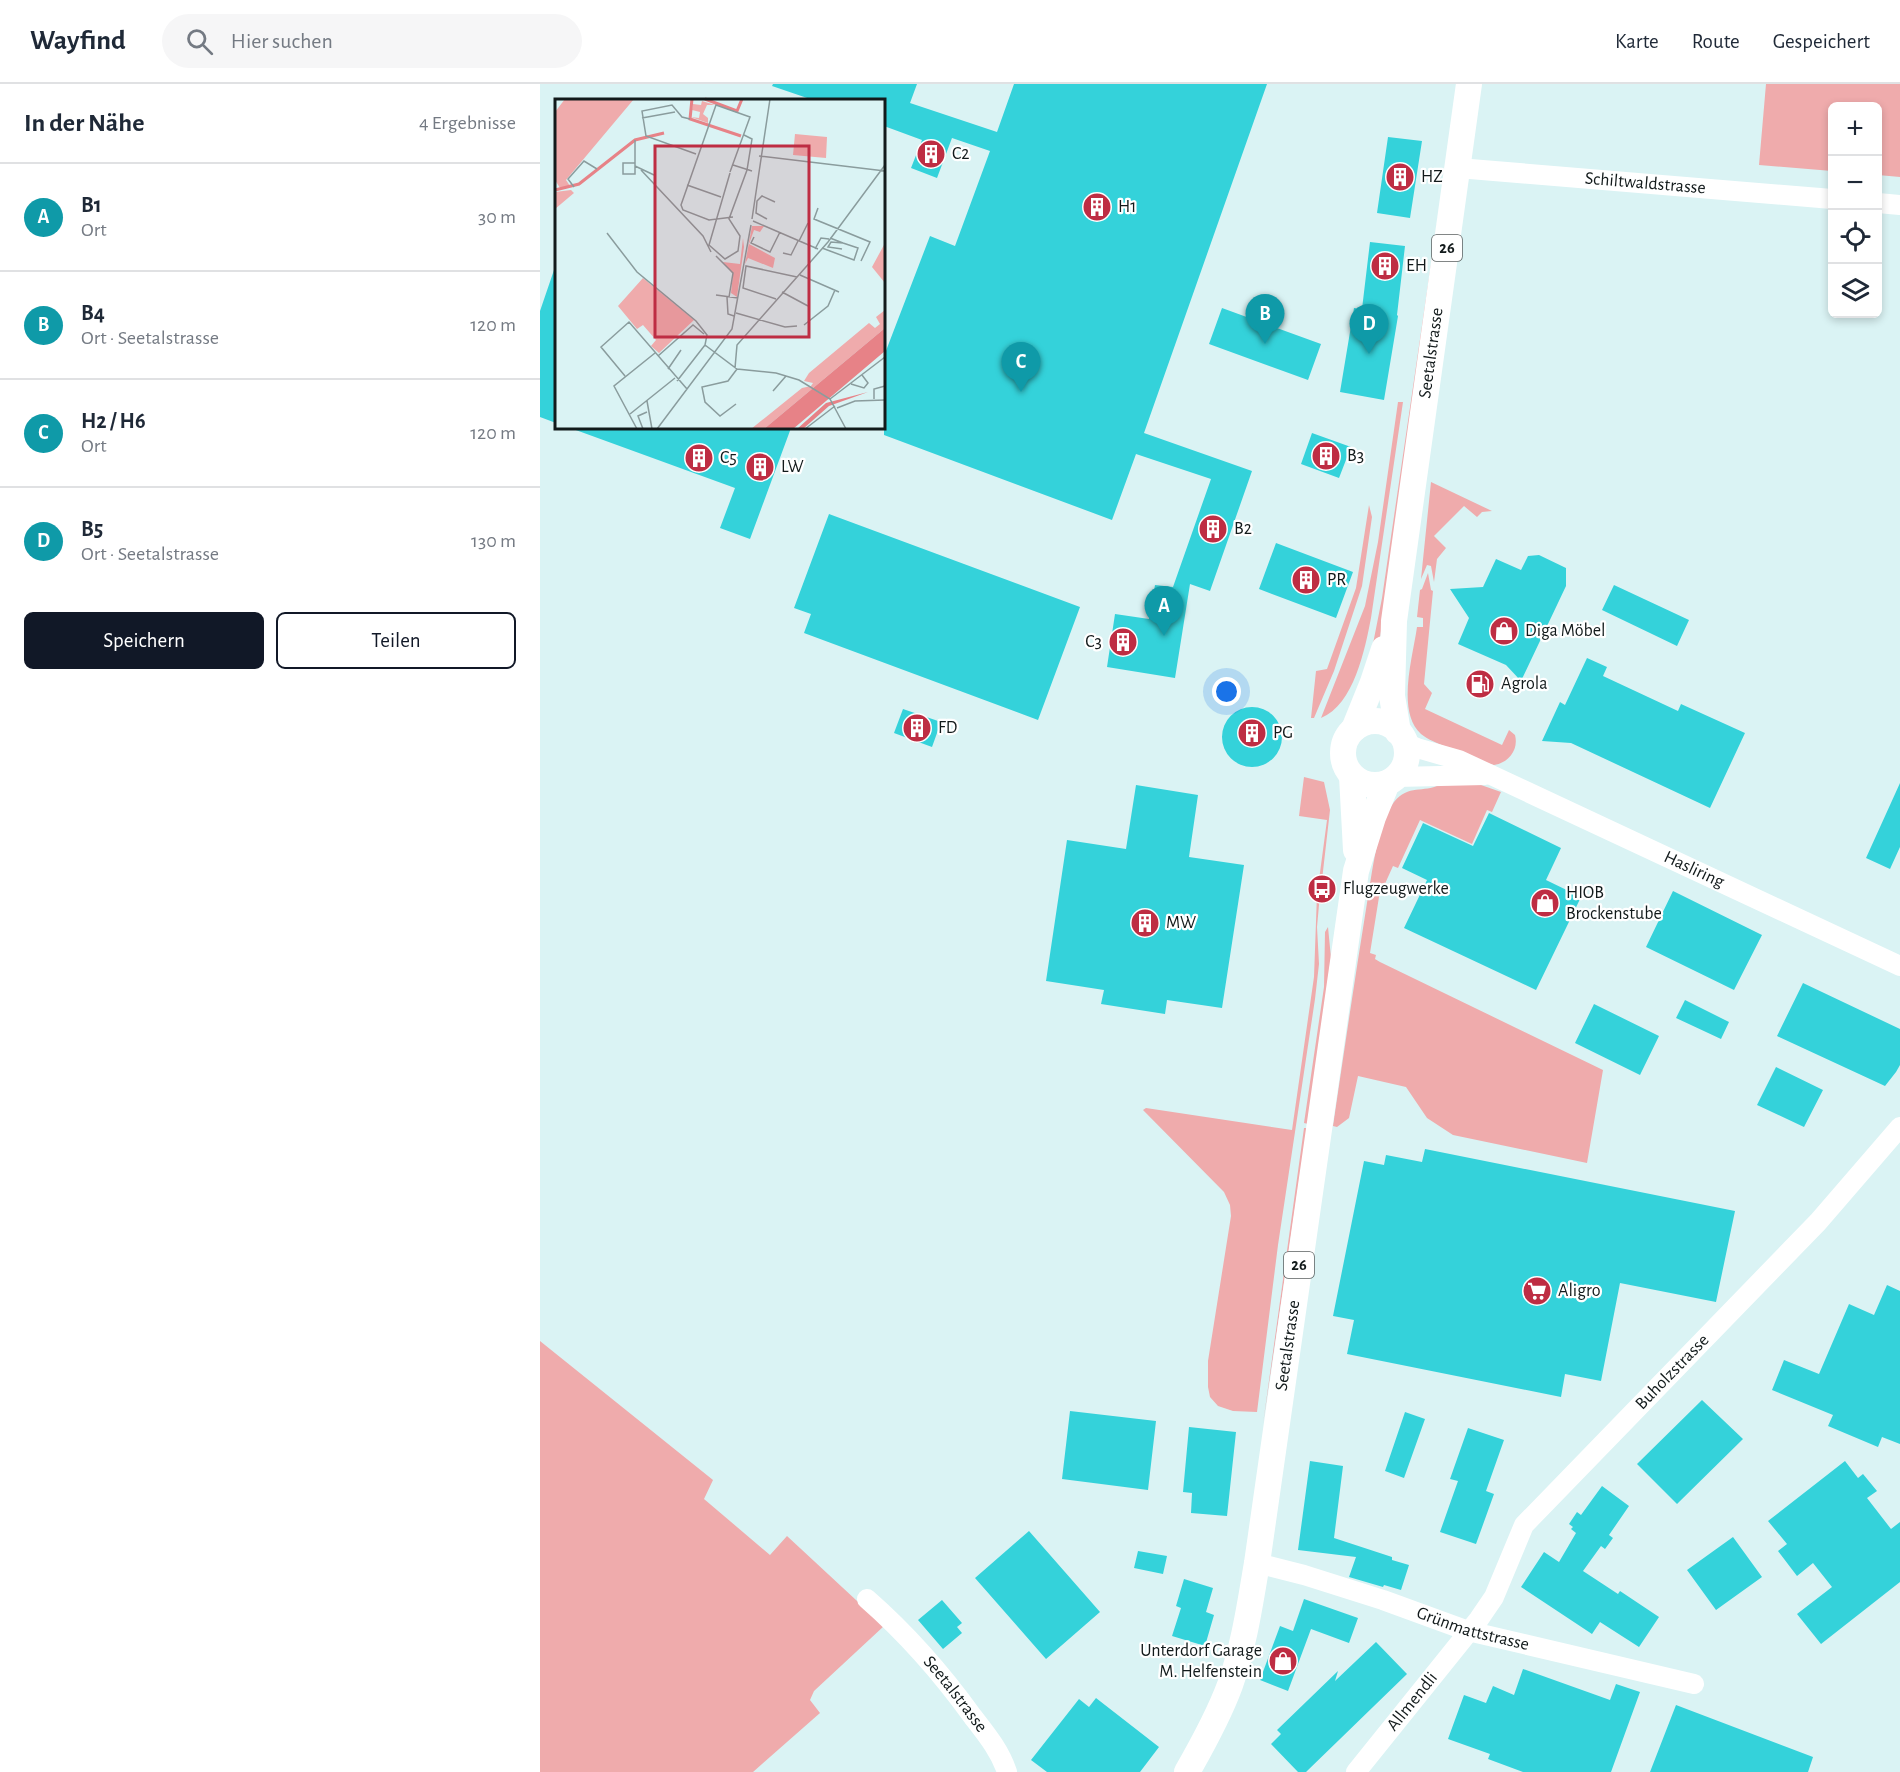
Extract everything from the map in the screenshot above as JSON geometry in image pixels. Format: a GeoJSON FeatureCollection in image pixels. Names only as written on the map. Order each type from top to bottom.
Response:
{"type":"FeatureCollection","features":[{"type":"Feature","properties":{"kind":"main road","name":"Seetalstrasse"},"geometry":{"type":"LineString","coordinates":[[1401,737],[1392,696],[1394,621],[1469,84]]}},
{"type":"Feature","properties":{"kind":"main road","name":"Seetalstrasse"},"geometry":{"type":"LineString","coordinates":[[1354,729],[1394,621]]}},
{"type":"Feature","properties":{"kind":"main road"},"geometry":{"type":"LineString","coordinates":[[1369,722],[1384,723],[1401,737],[1406,761],[1391,780],[1380,784],[1365,784],[1352,776],[1345,764],[1343,751],[1347,738],[1354,729],[1369,722]]}},
{"type":"Feature","properties":{"kind":"main road","name":"Seetalstrasse"},"geometry":{"type":"LineString","coordinates":[[1352,776],[1356,871]]}},
{"type":"Feature","properties":{"kind":"main road","name":"Seetalstrasse"},"geometry":{"type":"LineString","coordinates":[[1187,1772],[1212,1725],[1240,1652],[1257,1563],[1356,871],[1373,817],[1391,780]]}},
{"type":"Feature","properties":{"kind":"street","name":"Schiltwaldstrasse"},"geometry":{"type":"LineString","coordinates":[[1458,168],[1828,199]]}},
{"type":"Feature","properties":{"kind":"street"},"geometry":{"type":"LineString","coordinates":[[1882,203],[1900,205]]}},
{"type":"Feature","properties":{"kind":"street","name":"Hasliring"},"geometry":{"type":"LineString","coordinates":[[1401,737],[1417,748],[1459,760],[1900,966]]}},
{"type":"Feature","properties":{"kind":"street","name":"Hasliring"},"geometry":{"type":"LineString","coordinates":[[1391,780],[1488,775]]}},
{"type":"Feature","properties":{"kind":"street","name":"Buholzstrasse"},"geometry":{"type":"LineString","coordinates":[[1468,1631],[1494,1597],[1524,1525],[1818,1222],[1900,1127]]}},
{"type":"Feature","properties":{"kind":"street","name":"Grünmattstrasse"},"geometry":{"type":"LineString","coordinates":[[1257,1563],[1383,1600],[1468,1631],[1694,1684]]}},
{"type":"Feature","properties":{"kind":"street","name":"Seetalstrasse"},"geometry":{"type":"LineString","coordinates":[[867,1599],[903,1630],[954,1690],[1002,1755],[1007,1772]]}},
{"type":"Feature","properties":{"kind":"street","name":"Allmendli"},"geometry":{"type":"LineString","coordinates":[[1356,1772],[1468,1631]]}},
{"type":"Feature","properties":{"kind":"shaded area"},"geometry":{"type":"Polygon","coordinates":[[[1766,84],[1900,84],[1900,177],[1882,175],[1882,102],[1828,102],[1828,171],[1759,165],[1766,84]]]}},
{"type":"Feature","properties":{"kind":"shaded area"},"geometry":{"type":"Polygon","coordinates":[[[1444,176],[1380,638],[1370,659],[1382,598],[1444,176]]]}},
{"type":"Feature","properties":{"kind":"shaded area"},"geometry":{"type":"Polygon","coordinates":[[[1398,402],[1403,402],[1365,645],[1350,689],[1332,711],[1321,718],[1365,606],[1378,542],[1398,402]]]}},
{"type":"Feature","properties":{"kind":"shaded area"},"geometry":{"type":"Polygon","coordinates":[[[1431,482],[1492,511],[1482,512],[1477,517],[1464,506],[1434,536],[1446,548],[1437,559],[1434,582],[1431,566],[1427,565],[1421,579],[1431,482]]]}},
{"type":"Feature","properties":{"kind":"shaded area"},"geometry":{"type":"Polygon","coordinates":[[[1369,505],[1372,517],[1362,586],[1334,671],[1314,718],[1311,718],[1316,671],[1327,669],[1356,588],[1369,505]]]}},
{"type":"Feature","properties":{"kind":"shaded area"},"geometry":{"type":"Polygon","coordinates":[[[1428,573],[1433,591],[1424,684],[1432,693],[1425,709],[1502,745],[1509,730],[1515,735],[1514,751],[1508,759],[1499,764],[1494,765],[1445,752],[1446,747],[1421,734],[1413,724],[1409,712],[1408,683],[1417,627],[1423,627],[1423,618],[1417,617],[1420,590],[1428,573]]]}},
{"type":"Feature","properties":{"kind":"shaded area"},"geometry":{"type":"Polygon","coordinates":[[[1304,777],[1324,782],[1330,810],[1322,880],[1319,880],[1327,820],[1299,816],[1304,777]]]}},
{"type":"Feature","properties":{"kind":"shaded area"},"geometry":{"type":"Polygon","coordinates":[[[1439,785],[1481,785],[1501,792],[1492,812],[1487,810],[1472,844],[1420,820],[1398,868],[1393,866],[1379,897],[1370,953],[1376,955],[1375,959],[1380,962],[1603,1070],[1587,1163],[1453,1135],[1427,1118],[1406,1087],[1358,1076],[1349,1118],[1337,1127],[1333,1126],[1371,878],[1383,823],[1399,796],[1410,791],[1439,785]]]}},
{"type":"Feature","properties":{"kind":"shaded area"},"geometry":{"type":"Polygon","coordinates":[[[1317,894],[1320,894],[1317,927],[1319,964],[1315,999],[1278,1245],[1257,1412],[1233,1411],[1218,1406],[1210,1397],[1208,1387],[1208,1361],[1231,1216],[1230,1205],[1224,1192],[1143,1110],[1146,1108],[1292,1130],[1314,977],[1317,894]]]}},
{"type":"Feature","properties":{"kind":"shaded area"},"geometry":{"type":"Polygon","coordinates":[[[1328,927],[1331,958],[1308,1124],[1304,1123],[1324,987],[1325,932],[1328,927]]]}},
{"type":"Feature","properties":{"kind":"shaded area"},"geometry":{"type":"Polygon","coordinates":[[[1304,1128],[1307,1128],[1263,1424],[1304,1128]]]}},
{"type":"Feature","properties":{"kind":"shaded area"},"geometry":{"type":"Polygon","coordinates":[[[540,1341],[713,1480],[704,1499],[770,1555],[787,1536],[884,1626],[814,1691],[810,1700],[820,1713],[753,1772],[540,1772],[540,1341]]]}},
{"type":"Feature","properties":{"kind":"building"},"geometry":{"type":"Polygon","coordinates":[[[773,84],[917,84],[910,103],[997,132],[1014,84],[1267,84],[1144,433],[1252,471],[1210,591],[1190,584],[1175,678],[1107,667],[1115,614],[1149,619],[1155,585],[1173,587],[1211,479],[1136,454],[1112,520],[884,435],[885,353],[930,236],[955,246],[990,151],[952,138],[937,178],[911,168],[922,140],[885,126],[885,99],[810,99],[772,86],[773,84]]]}},
{"type":"Feature","properties":{"kind":"building","name":"HZ"},"geometry":{"type":"Polygon","coordinates":[[[1388,137],[1422,141],[1410,218],[1377,213],[1388,137]]]}},
{"type":"Feature","properties":{"kind":"building"},"geometry":{"type":"Polygon","coordinates":[[[1370,242],[1405,246],[1398,316],[1384,400],[1340,392],[1354,308],[1362,309],[1370,242]]]}},
{"type":"Feature","properties":{"kind":"building"},"geometry":{"type":"Polygon","coordinates":[[[554,270],[555,423],[540,417],[540,311],[554,270]]]}},
{"type":"Feature","properties":{"kind":"building"},"geometry":{"type":"Polygon","coordinates":[[[1222,308],[1321,344],[1308,380],[1209,344],[1222,308]]]}},
{"type":"Feature","properties":{"kind":"building","name":"C5"},"geometry":{"type":"Polygon","coordinates":[[[573,429],[791,429],[750,539],[720,528],[735,488],[573,429]]]}},
{"type":"Feature","properties":{"kind":"building","name":"B3"},"geometry":{"type":"Polygon","coordinates":[[[1312,433],[1351,447],[1339,478],[1301,464],[1312,433]]]}},
{"type":"Feature","properties":{"kind":"building"},"geometry":{"type":"Polygon","coordinates":[[[829,514],[1080,607],[1038,720],[804,633],[811,614],[794,608],[829,514]]]}},
{"type":"Feature","properties":{"kind":"building","name":"PR"},"geometry":{"type":"Polygon","coordinates":[[[1276,543],[1353,572],[1336,618],[1259,589],[1276,543]]]}},
{"type":"Feature","properties":{"kind":"building","name":"Diga Möbel"},"geometry":{"type":"Polygon","coordinates":[[[1539,555],[1566,568],[1566,586],[1521,681],[1506,665],[1458,644],[1469,618],[1450,589],[1483,587],[1496,559],[1521,570],[1528,556],[1539,555]]]}},
{"type":"Feature","properties":{"kind":"building"},"geometry":{"type":"Polygon","coordinates":[[[1614,585],[1689,620],[1677,646],[1602,610],[1614,585]]]}},
{"type":"Feature","properties":{"kind":"building"},"geometry":{"type":"Polygon","coordinates":[[[1587,658],[1607,667],[1603,676],[1678,711],[1681,704],[1745,733],[1710,808],[1571,743],[1542,741],[1560,702],[1565,705],[1587,658]]]}},
{"type":"Feature","properties":{"kind":"building","name":"PG"},"geometry":{"type":"Polygon","coordinates":[[[1246,707],[1258,707],[1269,712],[1277,720],[1282,737],[1280,749],[1269,762],[1258,767],[1246,767],[1235,762],[1227,754],[1222,743],[1222,731],[1227,720],[1235,712],[1246,707]]]}},
{"type":"Feature","properties":{"kind":"building","name":"FD"},"geometry":{"type":"Polygon","coordinates":[[[903,709],[941,722],[932,747],[894,733],[903,709]]]}},
{"type":"Feature","properties":{"kind":"building"},"geometry":{"type":"Polygon","coordinates":[[[1900,783],[1900,847],[1890,869],[1866,858],[1900,783]]]}},
{"type":"Feature","properties":{"kind":"building","name":"MW"},"geometry":{"type":"Polygon","coordinates":[[[1136,785],[1198,795],[1189,857],[1244,865],[1222,1008],[1167,1000],[1165,1014],[1101,1004],[1104,990],[1046,981],[1067,840],[1126,849],[1136,785]]]}},
{"type":"Feature","properties":{"kind":"building"},"geometry":{"type":"Polygon","coordinates":[[[1489,813],[1561,848],[1546,880],[1581,897],[1536,990],[1404,928],[1427,880],[1402,868],[1423,823],[1473,846],[1489,813]]]}},
{"type":"Feature","properties":{"kind":"building"},"geometry":{"type":"Polygon","coordinates":[[[1673,891],[1762,935],[1734,990],[1646,947],[1673,891]]]}},
{"type":"Feature","properties":{"kind":"building"},"geometry":{"type":"Polygon","coordinates":[[[1803,983],[1900,1029],[1900,1065],[1885,1086],[1777,1036],[1803,983]]]}},
{"type":"Feature","properties":{"kind":"building"},"geometry":{"type":"Polygon","coordinates":[[[1685,1000],[1729,1022],[1721,1039],[1676,1018],[1685,1000]]]}},
{"type":"Feature","properties":{"kind":"building"},"geometry":{"type":"Polygon","coordinates":[[[1594,1004],[1659,1036],[1640,1075],[1575,1043],[1594,1004]]]}},
{"type":"Feature","properties":{"kind":"building"},"geometry":{"type":"Polygon","coordinates":[[[1776,1067],[1823,1090],[1804,1127],[1757,1105],[1776,1067]]]}},
{"type":"Feature","properties":{"kind":"building"},"geometry":{"type":"Polygon","coordinates":[[[1425,1149],[1735,1211],[1716,1302],[1620,1283],[1601,1381],[1565,1374],[1561,1397],[1347,1354],[1354,1320],[1333,1316],[1364,1161],[1384,1165],[1386,1155],[1422,1162],[1425,1149]]]}},
{"type":"Feature","properties":{"kind":"building"},"geometry":{"type":"Polygon","coordinates":[[[1887,1285],[1900,1291],[1900,1444],[1882,1437],[1878,1447],[1828,1426],[1833,1415],[1772,1390],[1784,1360],[1819,1374],[1849,1304],[1874,1315],[1887,1285]]]}},
{"type":"Feature","properties":{"kind":"building"},"geometry":{"type":"Polygon","coordinates":[[[1702,1400],[1743,1439],[1677,1504],[1637,1464],[1702,1400]]]}},
{"type":"Feature","properties":{"kind":"building"},"geometry":{"type":"Polygon","coordinates":[[[1070,1411],[1156,1421],[1148,1490],[1062,1479],[1070,1411]]]}},
{"type":"Feature","properties":{"kind":"building"},"geometry":{"type":"Polygon","coordinates":[[[1405,1412],[1425,1419],[1404,1478],[1385,1471],[1405,1412]]]}},
{"type":"Feature","properties":{"kind":"building"},"geometry":{"type":"Polygon","coordinates":[[[1189,1427],[1236,1432],[1227,1516],[1191,1513],[1192,1493],[1183,1492],[1189,1427]]]}},
{"type":"Feature","properties":{"kind":"building"},"geometry":{"type":"Polygon","coordinates":[[[1468,1428],[1504,1440],[1486,1491],[1494,1494],[1476,1544],[1440,1532],[1458,1481],[1450,1479],[1468,1428]]]}},
{"type":"Feature","properties":{"kind":"building"},"geometry":{"type":"Polygon","coordinates":[[[1310,1461],[1343,1466],[1334,1538],[1409,1565],[1401,1590],[1349,1577],[1356,1557],[1298,1550],[1310,1461]]]}},
{"type":"Feature","properties":{"kind":"building"},"geometry":{"type":"Polygon","coordinates":[[[1845,1461],[1858,1478],[1863,1474],[1877,1491],[1867,1498],[1891,1529],[1900,1522],[1900,1582],[1821,1644],[1797,1614],[1832,1587],[1813,1563],[1797,1576],[1778,1551],[1787,1544],[1768,1521],[1845,1461]]]}},
{"type":"Feature","properties":{"kind":"building"},"geometry":{"type":"Polygon","coordinates":[[[1602,1486],[1629,1506],[1609,1535],[1613,1538],[1605,1549],[1601,1546],[1583,1571],[1618,1594],[1620,1591],[1659,1617],[1639,1647],[1600,1622],[1592,1634],[1521,1587],[1544,1552],[1559,1562],[1576,1533],[1569,1524],[1577,1512],[1581,1515],[1602,1486]]]}},
{"type":"Feature","properties":{"kind":"building"},"geometry":{"type":"Polygon","coordinates":[[[1029,1531],[1100,1612],[1046,1659],[975,1578],[1029,1531]]]}},
{"type":"Feature","properties":{"kind":"building"},"geometry":{"type":"Polygon","coordinates":[[[1733,1537],[1762,1577],[1716,1610],[1687,1570],[1733,1537]]]}},
{"type":"Feature","properties":{"kind":"building"},"geometry":{"type":"Polygon","coordinates":[[[1138,1551],[1167,1556],[1163,1574],[1134,1568],[1138,1551]]]}},
{"type":"Feature","properties":{"kind":"building"},"geometry":{"type":"Polygon","coordinates":[[[1184,1579],[1213,1588],[1206,1612],[1214,1615],[1205,1646],[1172,1636],[1181,1608],[1176,1606],[1184,1579]]]}},
{"type":"Feature","properties":{"kind":"building"},"geometry":{"type":"Polygon","coordinates":[[[1304,1599],[1358,1618],[1349,1643],[1311,1629],[1288,1691],[1260,1680],[1280,1626],[1293,1631],[1304,1599]]]}},
{"type":"Feature","properties":{"kind":"building"},"geometry":{"type":"Polygon","coordinates":[[[942,1600],[962,1623],[957,1627],[962,1633],[943,1649],[918,1620],[942,1600]]]}},
{"type":"Feature","properties":{"kind":"building"},"geometry":{"type":"Polygon","coordinates":[[[1376,1642],[1407,1674],[1306,1772],[1298,1772],[1271,1744],[1281,1734],[1277,1730],[1338,1671],[1335,1681],[1376,1642]]]}},
{"type":"Feature","properties":{"kind":"building"},"geometry":{"type":"Polygon","coordinates":[[[1523,1669],[1610,1700],[1616,1684],[1640,1692],[1611,1772],[1523,1772],[1488,1759],[1490,1754],[1448,1739],[1464,1695],[1486,1703],[1493,1686],[1514,1695],[1523,1669]]]}},
{"type":"Feature","properties":{"kind":"building"},"geometry":{"type":"Polygon","coordinates":[[[1096,1698],[1159,1747],[1140,1772],[1047,1772],[1031,1760],[1079,1699],[1089,1707],[1096,1698]]]}},
{"type":"Feature","properties":{"kind":"building"},"geometry":{"type":"Polygon","coordinates":[[[1676,1705],[1813,1757],[1808,1772],[1650,1772],[1676,1705]]]}},
{"type":"Feature","properties":{"kind":"place","name":"C2"},"geometry":{"type":"Point","coordinates":[931,154]}},
{"type":"Feature","properties":{"kind":"place","name":"HZ"},"geometry":{"type":"Point","coordinates":[1400,177]}},
{"type":"Feature","properties":{"kind":"place","name":"H1"},"geometry":{"type":"Point","coordinates":[1097,207]}},
{"type":"Feature","properties":{"kind":"place","name":"EH"},"geometry":{"type":"Point","coordinates":[1385,266]}},
{"type":"Feature","properties":{"kind":"place","name":"B4"},"geometry":{"type":"Point","coordinates":[1265,344]}},
{"type":"Feature","properties":{"kind":"place","name":"B5"},"geometry":{"type":"Point","coordinates":[1369,354]}},
{"type":"Feature","properties":{"kind":"place","name":"H2 / H6"},"geometry":{"type":"Point","coordinates":[1021,392]}},
{"type":"Feature","properties":{"kind":"place","name":"B3"},"geometry":{"type":"Point","coordinates":[1326,456]}},
{"type":"Feature","properties":{"kind":"place","name":"C5"},"geometry":{"type":"Point","coordinates":[699,458]}},
{"type":"Feature","properties":{"kind":"place","name":"LW"},"geometry":{"type":"Point","coordinates":[760,467]}},
{"type":"Feature","properties":{"kind":"place","name":"B2"},"geometry":{"type":"Point","coordinates":[1213,529]}},
{"type":"Feature","properties":{"kind":"place","name":"PR"},"geometry":{"type":"Point","coordinates":[1306,580]}},
{"type":"Feature","properties":{"kind":"place","name":"Diga Möbel"},"geometry":{"type":"Point","coordinates":[1504,631]}},
{"type":"Feature","properties":{"kind":"place","name":"B1"},"geometry":{"type":"Point","coordinates":[1164,636]}},
{"type":"Feature","properties":{"kind":"place","name":"C3"},"geometry":{"type":"Point","coordinates":[1123,642]}},
{"type":"Feature","properties":{"kind":"place","name":"Agrola"},"geometry":{"type":"Point","coordinates":[1480,684]}},
{"type":"Feature","properties":{"kind":"place","name":"FD"},"geometry":{"type":"Point","coordinates":[917,728]}},
{"type":"Feature","properties":{"kind":"place","name":"PG"},"geometry":{"type":"Point","coordinates":[1252,733]}},
{"type":"Feature","properties":{"kind":"place","name":"Flugzeugwerke"},"geometry":{"type":"Point","coordinates":[1322,889]}},
{"type":"Feature","properties":{"kind":"place","name":"HIOB Brockenstube"},"geometry":{"type":"Point","coordinates":[1545,903]}},
{"type":"Feature","properties":{"kind":"place","name":"MW"},"geometry":{"type":"Point","coordinates":[1145,923]}},
{"type":"Feature","properties":{"kind":"place","name":"Aligro"},"geometry":{"type":"Point","coordinates":[1537,1291]}},
{"type":"Feature","properties":{"kind":"place","name":"Unterdorf Garage M. Helfenstein"},"geometry":{"type":"Point","coordinates":[1283,1661]}}]}
